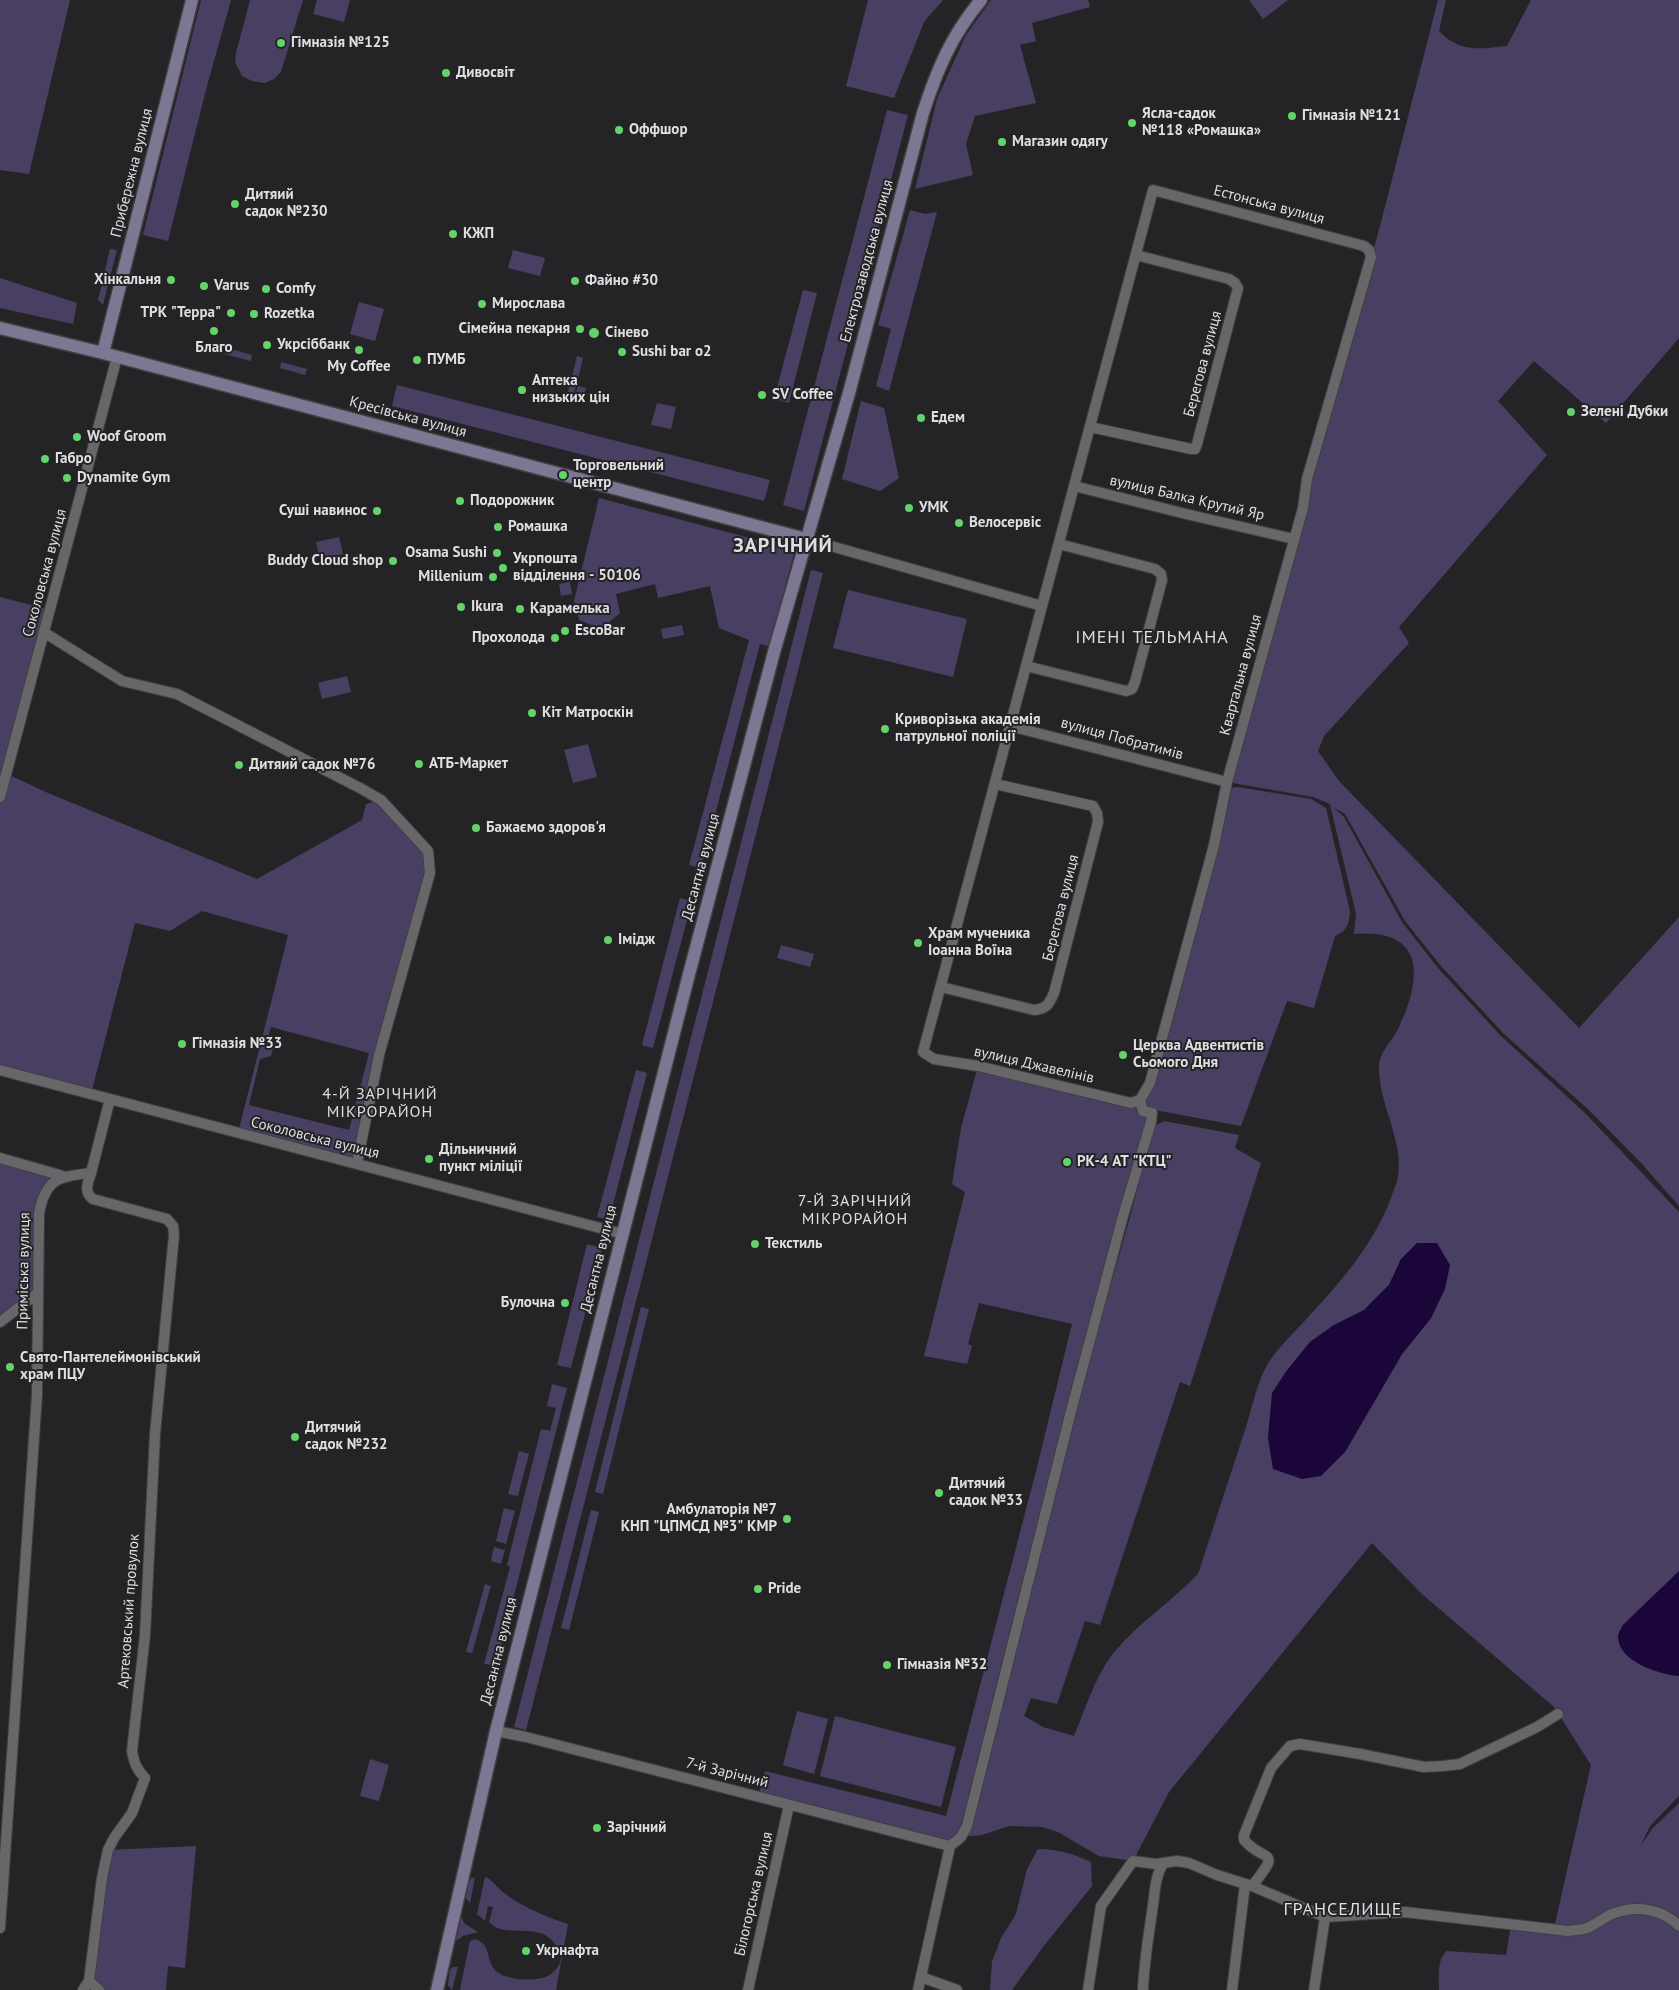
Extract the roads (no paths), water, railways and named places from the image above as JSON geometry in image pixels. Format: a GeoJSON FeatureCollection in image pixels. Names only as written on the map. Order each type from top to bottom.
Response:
{"type":"FeatureCollection","features":[{"type":"Feature","properties":{"kind":"main road","name":"Прибережна вулиця"},"geometry":{"type":"LineString","coordinates":[[103,353],[192,0]]}},
{"type":"Feature","properties":{"kind":"main road","name":"Електрозаводська вулиця"},"geometry":{"type":"LineString","coordinates":[[806,539],[851,384],[918,131],[934,81],[950,44],[981,0]]}},
{"type":"Feature","properties":{"kind":"main road","name":"Кресівська вулиця"},"geometry":{"type":"LineString","coordinates":[[0,328],[103,353],[806,539]]}},
{"type":"Feature","properties":{"kind":"main road","name":"Десантна вулиця"},"geometry":{"type":"LineString","coordinates":[[437,1990],[496,1731],[622,1234],[692,962],[806,539]]}},
{"type":"Feature","properties":{"kind":"street","name":"Естонська вулиця"},"geometry":{"type":"LineString","coordinates":[[1136,255],[1153,190],[1364,246],[1369,250],[1371,257]]}},
{"type":"Feature","properties":{"kind":"street"},"geometry":{"type":"LineString","coordinates":[[941,987],[1136,255]]}},
{"type":"Feature","properties":{"kind":"street","name":"Берегова вулиця"},"geometry":{"type":"LineString","coordinates":[[1090,427],[1191,450],[1195,449],[1200,435],[1238,288],[1235,283],[1229,280],[1136,255]]}},
{"type":"Feature","properties":{"kind":"street","name":"Квартальна вулиця"},"geometry":{"type":"LineString","coordinates":[[1140,1100],[1151,1076],[1214,845],[1227,782],[1294,539],[1307,479],[1371,257]]}},
{"type":"Feature","properties":{"kind":"street","name":"Соколовська вулиця"},"geometry":{"type":"LineString","coordinates":[[0,797],[117,357]]}},
{"type":"Feature","properties":{"kind":"street","name":"вулиця Балка Крутий Яр"},"geometry":{"type":"LineString","coordinates":[[1074,486],[1294,539]]}},
{"type":"Feature","properties":{"kind":"street"},"geometry":{"type":"LineString","coordinates":[[806,539],[1042,606]]}},
{"type":"Feature","properties":{"kind":"street"},"geometry":{"type":"LineString","coordinates":[[1026,666],[1126,691],[1132,689],[1135,682],[1162,580],[1161,574],[1155,568],[1059,544]]}},
{"type":"Feature","properties":{"kind":"street"},"geometry":{"type":"LineString","coordinates":[[45,633],[122,681],[177,694],[381,800],[428,851],[430,873],[379,1055],[356,1164]]}},
{"type":"Feature","properties":{"kind":"street","name":"вулиця Побратимів"},"geometry":{"type":"LineString","coordinates":[[1010,726],[1227,782]]}},
{"type":"Feature","properties":{"kind":"street","name":"Берегова вулиця"},"geometry":{"type":"LineString","coordinates":[[941,987],[1034,1010],[1043,1010],[1049,1005],[1054,993],[1098,822],[1097,813],[1093,806],[995,784]]}},
{"type":"Feature","properties":{"kind":"street","name":"вулиця Джавелінів"},"geometry":{"type":"LineString","coordinates":[[941,987],[923,1052],[934,1059],[978,1066],[1116,1100],[1131,1102],[1140,1100]]}},
{"type":"Feature","properties":{"kind":"street","name":"Соколовська вулиця"},"geometry":{"type":"LineString","coordinates":[[0,1070],[622,1234]]}},
{"type":"Feature","properties":{"kind":"street"},"geometry":{"type":"LineString","coordinates":[[0,1158],[63,1176],[91,1173],[110,1099]]}},
{"type":"Feature","properties":{"kind":"street"},"geometry":{"type":"LineString","coordinates":[[918,1990],[950,1846],[960,1837],[967,1826],[1070,1415],[1150,1122],[1152,1113],[1143,1111],[1140,1100]]}},
{"type":"Feature","properties":{"kind":"street","name":"Артековський провулок"},"geometry":{"type":"LineString","coordinates":[[83,1990],[89,1980],[98,1907],[108,1850],[132,1813],[146,1778],[139,1772],[134,1762],[132,1751],[145,1635],[155,1434],[174,1235],[173,1226],[167,1219],[93,1199],[86,1190],[91,1173]]}},
{"type":"Feature","properties":{"kind":"street","name":"Приміська вулиця"},"geometry":{"type":"LineString","coordinates":[[0,1928],[36,1395],[39,1213],[42,1199],[47,1190],[63,1176]]}},
{"type":"Feature","properties":{"kind":"street"},"geometry":{"type":"LineString","coordinates":[[0,1322],[38,1292]]}},
{"type":"Feature","properties":{"kind":"street"},"geometry":{"type":"LineString","coordinates":[[1232,1990],[1248,1885],[1268,1865],[1269,1859],[1267,1855],[1248,1844],[1244,1840],[1244,1835],[1271,1768],[1290,1746],[1300,1744],[1424,1767],[1460,1764],[1537,1727],[1558,1714]]}},
{"type":"Feature","properties":{"kind":"street","name":"7-й Зарічний"},"geometry":{"type":"LineString","coordinates":[[496,1731],[526,1737],[950,1846]]}},
{"type":"Feature","properties":{"kind":"street","name":"Білогорська вулиця"},"geometry":{"type":"LineString","coordinates":[[748,1990],[789,1805]]}},
{"type":"Feature","properties":{"kind":"street"},"geometry":{"type":"LineString","coordinates":[[1088,1990],[1101,1906],[1133,1862],[1163,1864],[1182,1861],[1248,1885],[1325,1917],[1405,1912],[1568,1930],[1584,1929],[1612,1914],[1642,1909],[1662,1913],[1679,1926]]}},
{"type":"Feature","properties":{"kind":"street"},"geometry":{"type":"LineString","coordinates":[[1143,1990],[1144,1962],[1155,1888],[1159,1869],[1163,1864]]}},
{"type":"Feature","properties":{"kind":"street"},"geometry":{"type":"LineString","coordinates":[[1314,1990],[1325,1917]]}},
{"type":"Feature","properties":{"kind":"street"},"geometry":{"type":"LineString","coordinates":[[921,1977],[957,1990]]}},
{"type":"Feature","properties":{"kind":"street"},"geometry":{"type":"LineString","coordinates":[[89,1980],[99,1990]]}},
{"type":"Feature","properties":{"kind":"place","name":"Гімназія №125"},"geometry":{"type":"Point","coordinates":[281,43]}},
{"type":"Feature","properties":{"kind":"place","name":"Дивосвіт"},"geometry":{"type":"Point","coordinates":[446,73]}},
{"type":"Feature","properties":{"kind":"place","name":"Гімназія №121"},"geometry":{"type":"Point","coordinates":[1292,116]}},
{"type":"Feature","properties":{"kind":"place","name":"Ясла-садок №118 «Ромашка»"},"geometry":{"type":"Point","coordinates":[1132,123]}},
{"type":"Feature","properties":{"kind":"place","name":"Оффшор"},"geometry":{"type":"Point","coordinates":[619,130]}},
{"type":"Feature","properties":{"kind":"place","name":"Магазин одягу"},"geometry":{"type":"Point","coordinates":[1002,142]}},
{"type":"Feature","properties":{"kind":"place","name":"Дитяий садок №230"},"geometry":{"type":"Point","coordinates":[235,204]}},
{"type":"Feature","properties":{"kind":"place","name":"КЖП"},"geometry":{"type":"Point","coordinates":[453,234]}},
{"type":"Feature","properties":{"kind":"place","name":"Хінкальня"},"geometry":{"type":"Point","coordinates":[171,280]}},
{"type":"Feature","properties":{"kind":"place","name":"Файно #30"},"geometry":{"type":"Point","coordinates":[575,281]}},
{"type":"Feature","properties":{"kind":"place","name":"Varus"},"geometry":{"type":"Point","coordinates":[204,286]}},
{"type":"Feature","properties":{"kind":"place","name":"Comfy"},"geometry":{"type":"Point","coordinates":[266,289]}},
{"type":"Feature","properties":{"kind":"place","name":"Мирослава"},"geometry":{"type":"Point","coordinates":[482,304]}},
{"type":"Feature","properties":{"kind":"place","name":"ТРК \"Терра\""},"geometry":{"type":"Point","coordinates":[231,313]}},
{"type":"Feature","properties":{"kind":"place","name":"Rozetka"},"geometry":{"type":"Point","coordinates":[254,314]}},
{"type":"Feature","properties":{"kind":"place","name":"Сімейна пекарня"},"geometry":{"type":"Point","coordinates":[580,329]}},
{"type":"Feature","properties":{"kind":"place","name":"Благо"},"geometry":{"type":"Point","coordinates":[214,331]}},
{"type":"Feature","properties":{"kind":"place","name":"Сінево"},"geometry":{"type":"Point","coordinates":[594,333]}},
{"type":"Feature","properties":{"kind":"place","name":"Укрсіббанк"},"geometry":{"type":"Point","coordinates":[267,345]}},
{"type":"Feature","properties":{"kind":"place","name":"My Coffee"},"geometry":{"type":"Point","coordinates":[359,350]}},
{"type":"Feature","properties":{"kind":"place","name":"Sushi bar o2"},"geometry":{"type":"Point","coordinates":[622,352]}},
{"type":"Feature","properties":{"kind":"place","name":"ПУМБ"},"geometry":{"type":"Point","coordinates":[417,360]}},
{"type":"Feature","properties":{"kind":"place","name":"Аптека низьких цін"},"geometry":{"type":"Point","coordinates":[522,390]}},
{"type":"Feature","properties":{"kind":"place","name":"SV Coffee"},"geometry":{"type":"Point","coordinates":[762,395]}},
{"type":"Feature","properties":{"kind":"place","name":"Зелені Дубки"},"geometry":{"type":"Point","coordinates":[1571,412]}},
{"type":"Feature","properties":{"kind":"place","name":"Едем"},"geometry":{"type":"Point","coordinates":[921,418]}},
{"type":"Feature","properties":{"kind":"place","name":"Woof Groom"},"geometry":{"type":"Point","coordinates":[77,437]}},
{"type":"Feature","properties":{"kind":"place","name":"Габро"},"geometry":{"type":"Point","coordinates":[45,459]}},
{"type":"Feature","properties":{"kind":"place","name":"Торговельний центр"},"geometry":{"type":"Point","coordinates":[563,475]}},
{"type":"Feature","properties":{"kind":"place","name":"Dynamite Gym"},"geometry":{"type":"Point","coordinates":[67,478]}},
{"type":"Feature","properties":{"kind":"place","name":"Подорожник"},"geometry":{"type":"Point","coordinates":[460,501]}},
{"type":"Feature","properties":{"kind":"place","name":"УМК"},"geometry":{"type":"Point","coordinates":[909,508]}},
{"type":"Feature","properties":{"kind":"place","name":"Суші навинос"},"geometry":{"type":"Point","coordinates":[377,511]}},
{"type":"Feature","properties":{"kind":"place","name":"Велосервіс"},"geometry":{"type":"Point","coordinates":[959,523]}},
{"type":"Feature","properties":{"kind":"place","name":"Ромашка"},"geometry":{"type":"Point","coordinates":[498,527]}},
{"type":"Feature","properties":{"kind":"place","name":"Osama Sushi"},"geometry":{"type":"Point","coordinates":[497,553]}},
{"type":"Feature","properties":{"kind":"place","name":"Buddy Cloud shop"},"geometry":{"type":"Point","coordinates":[393,561]}},
{"type":"Feature","properties":{"kind":"place","name":"Укрпошта відділення - 50106"},"geometry":{"type":"Point","coordinates":[503,568]}},
{"type":"Feature","properties":{"kind":"place","name":"Millenium"},"geometry":{"type":"Point","coordinates":[493,577]}},
{"type":"Feature","properties":{"kind":"place","name":"Ikura"},"geometry":{"type":"Point","coordinates":[461,607]}},
{"type":"Feature","properties":{"kind":"place","name":"Карамелька"},"geometry":{"type":"Point","coordinates":[520,609]}},
{"type":"Feature","properties":{"kind":"place","name":"EscoBar"},"geometry":{"type":"Point","coordinates":[565,631]}},
{"type":"Feature","properties":{"kind":"place","name":"Прохолода"},"geometry":{"type":"Point","coordinates":[555,638]}},
{"type":"Feature","properties":{"kind":"place","name":"Кiт Матроскін"},"geometry":{"type":"Point","coordinates":[532,713]}},
{"type":"Feature","properties":{"kind":"place","name":"Криворізька академія патрульної поліції"},"geometry":{"type":"Point","coordinates":[885,729]}},
{"type":"Feature","properties":{"kind":"place","name":"АТБ-Маркет"},"geometry":{"type":"Point","coordinates":[419,764]}},
{"type":"Feature","properties":{"kind":"place","name":"Дитяий садок №76"},"geometry":{"type":"Point","coordinates":[239,765]}},
{"type":"Feature","properties":{"kind":"place","name":"Бажаємо здоров'я"},"geometry":{"type":"Point","coordinates":[476,828]}},
{"type":"Feature","properties":{"kind":"place","name":"Імідж"},"geometry":{"type":"Point","coordinates":[608,940]}},
{"type":"Feature","properties":{"kind":"place","name":"Храм мученика Іоанна Воїна"},"geometry":{"type":"Point","coordinates":[918,943]}},
{"type":"Feature","properties":{"kind":"place","name":"Гімназія №33"},"geometry":{"type":"Point","coordinates":[182,1044]}},
{"type":"Feature","properties":{"kind":"place","name":"Церква Адвентистів Сьомого Дня"},"geometry":{"type":"Point","coordinates":[1123,1055]}},
{"type":"Feature","properties":{"kind":"place","name":"Дільничний пункт міліції"},"geometry":{"type":"Point","coordinates":[429,1159]}},
{"type":"Feature","properties":{"kind":"place","name":"РК-4 АТ \"КТЦ\""},"geometry":{"type":"Point","coordinates":[1067,1162]}},
{"type":"Feature","properties":{"kind":"place","name":"Текстиль"},"geometry":{"type":"Point","coordinates":[755,1244]}},
{"type":"Feature","properties":{"kind":"place","name":"Булочна"},"geometry":{"type":"Point","coordinates":[565,1303]}},
{"type":"Feature","properties":{"kind":"place","name":"Свято-Пантелеймонівський храм ПЦУ"},"geometry":{"type":"Point","coordinates":[10,1367]}},
{"type":"Feature","properties":{"kind":"place","name":"Дитячий садок №232"},"geometry":{"type":"Point","coordinates":[295,1437]}},
{"type":"Feature","properties":{"kind":"place","name":"Дитячий садок №33"},"geometry":{"type":"Point","coordinates":[939,1493]}},
{"type":"Feature","properties":{"kind":"place","name":"Амбулаторія №7 КНП \"ЦПМСД №3\" КМР"},"geometry":{"type":"Point","coordinates":[787,1519]}},
{"type":"Feature","properties":{"kind":"place","name":"Pride"},"geometry":{"type":"Point","coordinates":[758,1589]}},
{"type":"Feature","properties":{"kind":"place","name":"Гімназія №32"},"geometry":{"type":"Point","coordinates":[887,1665]}},
{"type":"Feature","properties":{"kind":"place","name":"Зарічний"},"geometry":{"type":"Point","coordinates":[597,1828]}},
{"type":"Feature","properties":{"kind":"place","name":"Укрнафта"},"geometry":{"type":"Point","coordinates":[526,1951]}},
{"type":"Feature","properties":{"kind":"district","name":"ЗАРІЧНИЙ"},"geometry":{"type":"Point","coordinates":[783,546]}},
{"type":"Feature","properties":{"kind":"district","name":"ІМЕНІ ТЕЛЬМАНА"},"geometry":{"type":"Point","coordinates":[1152,638]}},
{"type":"Feature","properties":{"kind":"district","name":"4-Й ЗАРІЧНИЙ МІКРОРАЙОН"},"geometry":{"type":"Point","coordinates":[380,1103]}},
{"type":"Feature","properties":{"kind":"district","name":"7-Й ЗАРІЧНИЙ МІКРОРАЙОН"},"geometry":{"type":"Point","coordinates":[855,1210]}},
{"type":"Feature","properties":{"kind":"district","name":"ГРАНСЕЛИЩЕ"},"geometry":{"type":"Point","coordinates":[1343,1910]}}]}
